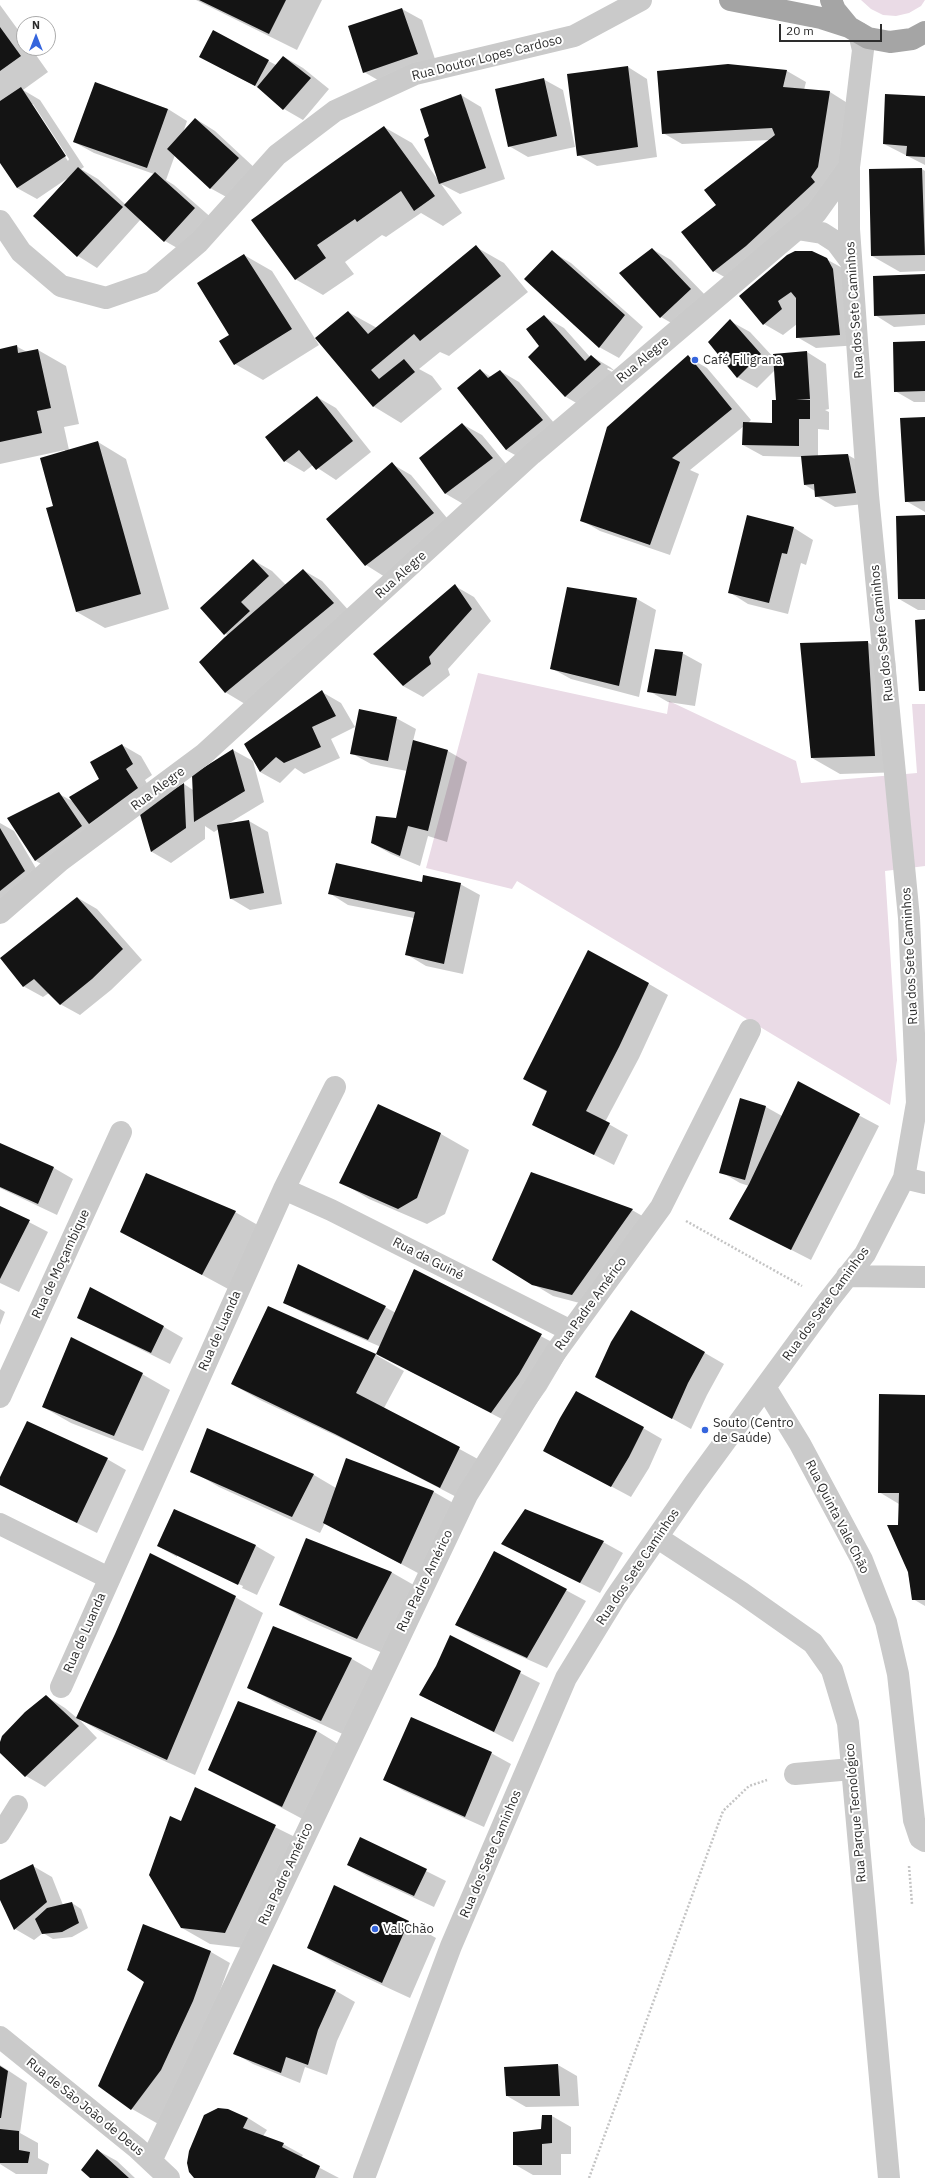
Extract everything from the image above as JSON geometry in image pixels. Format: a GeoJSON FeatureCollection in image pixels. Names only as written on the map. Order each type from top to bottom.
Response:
{"type":"FeatureCollection","features":[{"type":"Feature","properties":{"kind":"main road"},"geometry":{"type":"LineString","coordinates":[[730,0],[765,5],[821,18],[854,30],[868,38],[890,42],[921,37]]}},
{"type":"Feature","properties":{"kind":"main road"},"geometry":{"type":"LineString","coordinates":[[765,5],[796,0]]}},
{"type":"Feature","properties":{"kind":"main road"},"geometry":{"type":"LineString","coordinates":[[830,0],[835,10],[854,30]]}},
{"type":"Feature","properties":{"kind":"street","name":"Rua Doutor Lopes Cardoso"},"geometry":{"type":"LineString","coordinates":[[0,222],[21,252],[61,286],[106,298],[152,282],[199,242],[277,155],[335,111],[415,74],[574,36],[641,0]]}},
{"type":"Feature","properties":{"kind":"street","name":"Rua dos Sete Caminhos"},"geometry":{"type":"LineString","coordinates":[[364,2178],[451,1946],[566,1678],[615,1598],[694,1484],[828,1301],[865,1254],[904,1178],[917,1103],[909,918],[868,495],[851,262],[849,167],[862,72],[863,50],[854,30]]}},
{"type":"Feature","properties":{"kind":"street","name":"Rua dos Sete Caminhos"},"geometry":{"type":"LineString","coordinates":[[862,72],[872,54],[890,42]]}},
{"type":"Feature","properties":{"kind":"street","name":"Rua Alegre"},"geometry":{"type":"LineString","coordinates":[[0,913],[60,861],[204,754],[532,454],[816,213],[849,167]]}},
{"type":"Feature","properties":{"kind":"street"},"geometry":{"type":"LineString","coordinates":[[796,229],[822,233],[836,242],[851,262]]}},
{"type":"Feature","properties":{"kind":"street","name":"Rua Padre Américo"},"geometry":{"type":"LineString","coordinates":[[151,2161],[467,1495],[555,1353],[661,1207],[750,1030]]}},
{"type":"Feature","properties":{"kind":"street","name":"Rua de Luanda"},"geometry":{"type":"LineString","coordinates":[[61,1687],[284,1189],[336,1086]]}},
{"type":"Feature","properties":{"kind":"street","name":"Rua de Moçambique"},"geometry":{"type":"LineString","coordinates":[[0,1397],[121,1132]]}},
{"type":"Feature","properties":{"kind":"street"},"geometry":{"type":"LineString","coordinates":[[904,1178],[925,1183]]}},
{"type":"Feature","properties":{"kind":"street","name":"Rua da Guiné"},"geometry":{"type":"LineString","coordinates":[[284,1189],[331,1210],[571,1331]]}},
{"type":"Feature","properties":{"kind":"street"},"geometry":{"type":"LineString","coordinates":[[847,1276],[925,1277]]}},
{"type":"Feature","properties":{"kind":"street","name":"Rua Quinta Vale Chão"},"geometry":{"type":"LineString","coordinates":[[765,1387],[800,1444],[862,1560],[886,1622],[898,1674],[914,1820],[920,1838],[925,1841]]}},
{"type":"Feature","properties":{"kind":"street","name":"Rua de Luanda"},"geometry":{"type":"LineString","coordinates":[[0,1524],[109,1578]]}},
{"type":"Feature","properties":{"kind":"street","name":"Rua Parque Tecnológico"},"geometry":{"type":"LineString","coordinates":[[658,1538],[742,1593],[813,1643],[832,1670],[848,1723],[889,2178]]}},
{"type":"Feature","properties":{"kind":"street"},"geometry":{"type":"LineString","coordinates":[[795,1774],[852,1769]]}},
{"type":"Feature","properties":{"kind":"street","name":"Rua de São João de Deus"},"geometry":{"type":"LineString","coordinates":[[0,2037],[151,2161],[169,2178]]}},
{"type":"Feature","properties":{"kind":"lane"},"geometry":{"type":"LineString","coordinates":[[0,1834],[18,1805]]}},
{"type":"Feature","properties":{"kind":"path"},"geometry":{"type":"LineString","coordinates":[[661,1207],[828,1301]]}},
{"type":"Feature","properties":{"kind":"path"},"geometry":{"type":"LineString","coordinates":[[589,2178],[723,1812],[749,1786],[795,1774]]}},
{"type":"Feature","properties":{"kind":"path"},"geometry":{"type":"LineString","coordinates":[[909,1865],[912,1904]]}},
{"type":"Feature","properties":{"kind":"shaded area"},"geometry":{"type":"Polygon","coordinates":[[[861,0],[925,0],[921,6],[909,13],[896,16],[883,15],[871,9],[861,0]]]}},
{"type":"Feature","properties":{"kind":"shaded area"},"geometry":{"type":"Polygon","coordinates":[[[478,673],[667,714],[669,701],[796,761],[801,783],[917,773],[912,704],[925,704],[925,866],[885,871],[897,1060],[890,1105],[517,881],[512,889],[426,868],[478,673]]]}},
{"type":"Feature","properties":{"kind":"building"},"geometry":{"type":"Polygon","coordinates":[[[199,0],[286,0],[269,34],[199,0]]]}},
{"type":"Feature","properties":{"kind":"building"},"geometry":{"type":"Polygon","coordinates":[[[402,8],[418,54],[363,73],[348,26],[402,8]]]}},
{"type":"Feature","properties":{"kind":"building"},"geometry":{"type":"Polygon","coordinates":[[[0,27],[16,49],[16,56],[21,56],[0,71],[0,27]]]}},
{"type":"Feature","properties":{"kind":"building"},"geometry":{"type":"Polygon","coordinates":[[[213,30],[269,60],[255,86],[199,57],[213,30]]]}},
{"type":"Feature","properties":{"kind":"building"},"geometry":{"type":"Polygon","coordinates":[[[283,56],[311,78],[283,110],[257,87],[283,56]]]}},
{"type":"Feature","properties":{"kind":"building"},"geometry":{"type":"Polygon","coordinates":[[[728,64],[787,70],[783,87],[830,91],[818,167],[811,177],[815,182],[746,246],[713,272],[681,232],[716,205],[704,190],[775,135],[772,128],[662,134],[657,71],[728,64]]]}},
{"type":"Feature","properties":{"kind":"building"},"geometry":{"type":"Polygon","coordinates":[[[628,66],[638,147],[577,156],[567,74],[628,66]]]}},
{"type":"Feature","properties":{"kind":"building"},"geometry":{"type":"Polygon","coordinates":[[[544,78],[557,136],[508,147],[495,89],[544,78]]]}},
{"type":"Feature","properties":{"kind":"building"},"geometry":{"type":"Polygon","coordinates":[[[95,82],[168,109],[147,168],[73,142],[95,82]]]}},
{"type":"Feature","properties":{"kind":"building"},"geometry":{"type":"Polygon","coordinates":[[[21,87],[66,156],[17,188],[0,163],[0,101],[21,87]]]}},
{"type":"Feature","properties":{"kind":"building"},"geometry":{"type":"Polygon","coordinates":[[[461,94],[486,168],[439,184],[424,139],[429,136],[420,109],[461,94]]]}},
{"type":"Feature","properties":{"kind":"building"},"geometry":{"type":"Polygon","coordinates":[[[885,94],[925,96],[925,157],[906,156],[907,146],[883,144],[885,94]]]}},
{"type":"Feature","properties":{"kind":"building"},"geometry":{"type":"Polygon","coordinates":[[[195,118],[239,158],[210,189],[167,149],[195,118]]]}},
{"type":"Feature","properties":{"kind":"building"},"geometry":{"type":"Polygon","coordinates":[[[384,126],[435,196],[414,211],[401,191],[357,222],[355,219],[317,245],[326,258],[295,280],[251,220],[384,126]]]}},
{"type":"Feature","properties":{"kind":"building"},"geometry":{"type":"Polygon","coordinates":[[[78,167],[123,207],[77,257],[33,216],[78,167]]]}},
{"type":"Feature","properties":{"kind":"building"},"geometry":{"type":"Polygon","coordinates":[[[922,168],[925,255],[871,256],[869,169],[922,168]]]}},
{"type":"Feature","properties":{"kind":"building"},"geometry":{"type":"Polygon","coordinates":[[[155,172],[195,208],[164,242],[124,205],[155,172]]]}},
{"type":"Feature","properties":{"kind":"building"},"geometry":{"type":"Polygon","coordinates":[[[476,245],[501,276],[420,341],[414,334],[371,370],[379,379],[404,359],[415,372],[373,407],[315,338],[348,311],[368,334],[476,245]]]}},
{"type":"Feature","properties":{"kind":"building"},"geometry":{"type":"Polygon","coordinates":[[[652,248],[691,289],[660,318],[619,273],[652,248]]]}},
{"type":"Feature","properties":{"kind":"building"},"geometry":{"type":"Polygon","coordinates":[[[552,250],[625,315],[599,348],[524,279],[552,250]]]}},
{"type":"Feature","properties":{"kind":"building"},"geometry":{"type":"Polygon","coordinates":[[[795,251],[812,251],[827,258],[833,269],[840,335],[796,338],[796,298],[791,292],[778,301],[782,309],[763,325],[739,296],[787,255],[795,251]]]}},
{"type":"Feature","properties":{"kind":"building"},"geometry":{"type":"Polygon","coordinates":[[[244,254],[292,329],[234,365],[219,341],[229,335],[197,283],[244,254]]]}},
{"type":"Feature","properties":{"kind":"building"},"geometry":{"type":"Polygon","coordinates":[[[925,274],[925,314],[874,316],[873,276],[925,274]]]}},
{"type":"Feature","properties":{"kind":"building"},"geometry":{"type":"Polygon","coordinates":[[[544,315],[585,361],[591,355],[601,364],[565,397],[528,357],[539,346],[526,329],[544,315]]]}},
{"type":"Feature","properties":{"kind":"building"},"geometry":{"type":"Polygon","coordinates":[[[730,319],[761,354],[737,378],[708,342],[730,319]]]}},
{"type":"Feature","properties":{"kind":"building"},"geometry":{"type":"Polygon","coordinates":[[[925,341],[925,391],[894,392],[893,342],[925,341]]]}},
{"type":"Feature","properties":{"kind":"building"},"geometry":{"type":"Polygon","coordinates":[[[17,345],[18,353],[38,349],[51,408],[37,411],[42,433],[0,442],[0,349],[17,345]]]}},
{"type":"Feature","properties":{"kind":"building"},"geometry":{"type":"Polygon","coordinates":[[[807,351],[810,399],[796,400],[810,400],[810,419],[799,419],[799,446],[742,445],[743,422],[772,423],[772,400],[776,400],[773,354],[807,351]]]}},
{"type":"Feature","properties":{"kind":"building"},"geometry":{"type":"Polygon","coordinates":[[[688,355],[732,409],[672,458],[680,462],[650,545],[580,521],[607,427],[688,355]]]}},
{"type":"Feature","properties":{"kind":"building"},"geometry":{"type":"Polygon","coordinates":[[[480,369],[488,378],[500,370],[543,420],[506,450],[457,388],[480,369]]]}},
{"type":"Feature","properties":{"kind":"building"},"geometry":{"type":"Polygon","coordinates":[[[317,396],[353,441],[316,470],[299,450],[284,462],[265,437],[317,396]]]}},
{"type":"Feature","properties":{"kind":"building"},"geometry":{"type":"Polygon","coordinates":[[[925,417],[925,501],[905,502],[900,418],[925,417]]]}},
{"type":"Feature","properties":{"kind":"building"},"geometry":{"type":"Polygon","coordinates":[[[462,423],[493,458],[445,494],[419,458],[462,423]]]}},
{"type":"Feature","properties":{"kind":"building"},"geometry":{"type":"Polygon","coordinates":[[[98,441],[141,594],[76,612],[46,508],[53,506],[40,458],[98,441]]]}},
{"type":"Feature","properties":{"kind":"building"},"geometry":{"type":"Polygon","coordinates":[[[848,454],[856,493],[815,497],[814,484],[804,485],[801,456],[848,454]]]}},
{"type":"Feature","properties":{"kind":"building"},"geometry":{"type":"Polygon","coordinates":[[[392,462],[434,513],[365,566],[326,519],[392,462]]]}},
{"type":"Feature","properties":{"kind":"building"},"geometry":{"type":"Polygon","coordinates":[[[747,515],[794,527],[787,554],[782,553],[769,603],[728,593],[747,515]]]}},
{"type":"Feature","properties":{"kind":"building"},"geometry":{"type":"Polygon","coordinates":[[[925,515],[925,599],[898,599],[896,516],[925,515]]]}},
{"type":"Feature","properties":{"kind":"building"},"geometry":{"type":"Polygon","coordinates":[[[253,559],[269,576],[241,602],[250,611],[224,635],[200,608],[253,559]]]}},
{"type":"Feature","properties":{"kind":"building"},"geometry":{"type":"Polygon","coordinates":[[[303,569],[334,603],[225,693],[199,662],[225,637],[303,569]]]}},
{"type":"Feature","properties":{"kind":"building"},"geometry":{"type":"Polygon","coordinates":[[[455,584],[472,609],[429,657],[431,664],[403,686],[373,654],[455,584]]]}},
{"type":"Feature","properties":{"kind":"building"},"geometry":{"type":"Polygon","coordinates":[[[567,587],[637,598],[619,686],[550,669],[567,587]]]}},
{"type":"Feature","properties":{"kind":"building"},"geometry":{"type":"Polygon","coordinates":[[[925,619],[925,691],[919,691],[915,620],[925,619]]]}},
{"type":"Feature","properties":{"kind":"building"},"geometry":{"type":"Polygon","coordinates":[[[868,641],[875,756],[811,758],[800,643],[868,641]]]}},
{"type":"Feature","properties":{"kind":"building"},"geometry":{"type":"Polygon","coordinates":[[[655,649],[683,652],[676,696],[647,692],[655,649]]]}},
{"type":"Feature","properties":{"kind":"building"},"geometry":{"type":"Polygon","coordinates":[[[322,690],[336,716],[312,727],[321,747],[284,763],[276,757],[260,772],[244,744],[322,690]]]}},
{"type":"Feature","properties":{"kind":"building"},"geometry":{"type":"Polygon","coordinates":[[[359,709],[397,717],[388,761],[350,754],[359,709]]]}},
{"type":"Feature","properties":{"kind":"building"},"geometry":{"type":"Polygon","coordinates":[[[413,740],[448,750],[428,831],[408,826],[400,856],[371,843],[376,816],[396,818],[413,740]]]}},
{"type":"Feature","properties":{"kind":"building"},"geometry":{"type":"Polygon","coordinates":[[[122,744],[133,764],[126,769],[138,788],[89,824],[69,797],[99,779],[90,762],[122,744]]]}},
{"type":"Feature","properties":{"kind":"building"},"geometry":{"type":"Polygon","coordinates":[[[233,749],[245,791],[194,822],[192,775],[233,749]]]}},
{"type":"Feature","properties":{"kind":"building"},"geometry":{"type":"Polygon","coordinates":[[[184,783],[186,828],[151,852],[139,811],[184,783]]]}},
{"type":"Feature","properties":{"kind":"building"},"geometry":{"type":"Polygon","coordinates":[[[59,792],[82,826],[35,861],[7,818],[59,792]]]}},
{"type":"Feature","properties":{"kind":"building"},"geometry":{"type":"Polygon","coordinates":[[[249,820],[264,893],[230,899],[217,825],[249,820]]]}},
{"type":"Feature","properties":{"kind":"building"},"geometry":{"type":"Polygon","coordinates":[[[0,828],[25,871],[0,891],[0,828]]]}},
{"type":"Feature","properties":{"kind":"building"},"geometry":{"type":"Polygon","coordinates":[[[336,863],[422,882],[423,875],[461,883],[444,964],[405,955],[415,912],[328,894],[336,863]]]}},
{"type":"Feature","properties":{"kind":"building"},"geometry":{"type":"Polygon","coordinates":[[[77,897],[123,949],[92,979],[60,1005],[34,979],[23,987],[0,958],[77,897]]]}},
{"type":"Feature","properties":{"kind":"building"},"geometry":{"type":"Polygon","coordinates":[[[588,950],[649,983],[619,1047],[586,1111],[610,1123],[594,1155],[532,1125],[547,1091],[523,1079],[588,950]]]}},
{"type":"Feature","properties":{"kind":"building"},"geometry":{"type":"Polygon","coordinates":[[[798,1081],[860,1114],[791,1250],[729,1219],[749,1184],[798,1081]]]}},
{"type":"Feature","properties":{"kind":"building"},"geometry":{"type":"Polygon","coordinates":[[[740,1098],[766,1106],[745,1180],[719,1173],[740,1098]]]}},
{"type":"Feature","properties":{"kind":"building"},"geometry":{"type":"Polygon","coordinates":[[[378,1104],[441,1133],[417,1198],[398,1209],[339,1183],[378,1104]]]}},
{"type":"Feature","properties":{"kind":"building"},"geometry":{"type":"Polygon","coordinates":[[[0,1143],[54,1167],[38,1204],[0,1187],[0,1143]]]}},
{"type":"Feature","properties":{"kind":"building"},"geometry":{"type":"Polygon","coordinates":[[[531,1172],[633,1209],[572,1295],[532,1285],[492,1260],[531,1172]]]}},
{"type":"Feature","properties":{"kind":"building"},"geometry":{"type":"Polygon","coordinates":[[[146,1173],[236,1211],[202,1275],[120,1232],[146,1173]]]}},
{"type":"Feature","properties":{"kind":"building"},"geometry":{"type":"Polygon","coordinates":[[[0,1206],[30,1220],[0,1279],[0,1206]]]}},
{"type":"Feature","properties":{"kind":"building"},"geometry":{"type":"Polygon","coordinates":[[[298,1264],[386,1306],[368,1340],[283,1303],[298,1264]]]}},
{"type":"Feature","properties":{"kind":"building"},"geometry":{"type":"Polygon","coordinates":[[[414,1269],[542,1334],[519,1374],[491,1413],[376,1354],[414,1269]]]}},
{"type":"Feature","properties":{"kind":"building"},"geometry":{"type":"Polygon","coordinates":[[[90,1287],[164,1326],[151,1353],[77,1318],[90,1287]]]}},
{"type":"Feature","properties":{"kind":"building"},"geometry":{"type":"Polygon","coordinates":[[[268,1306],[376,1354],[356,1393],[460,1447],[440,1488],[335,1434],[231,1384],[268,1306]]]}},
{"type":"Feature","properties":{"kind":"building"},"geometry":{"type":"Polygon","coordinates":[[[631,1310],[705,1352],[688,1383],[672,1419],[595,1377],[611,1342],[631,1310]]]}},
{"type":"Feature","properties":{"kind":"building"},"geometry":{"type":"Polygon","coordinates":[[[71,1337],[143,1373],[114,1436],[42,1407],[71,1337]]]}},
{"type":"Feature","properties":{"kind":"building"},"geometry":{"type":"Polygon","coordinates":[[[576,1391],[644,1427],[629,1457],[611,1487],[543,1451],[576,1391]]]}},
{"type":"Feature","properties":{"kind":"building"},"geometry":{"type":"Polygon","coordinates":[[[879,1394],[925,1395],[925,1600],[912,1600],[908,1572],[887,1525],[898,1525],[899,1493],[878,1493],[879,1394]]]}},
{"type":"Feature","properties":{"kind":"building"},"geometry":{"type":"Polygon","coordinates":[[[27,1421],[108,1458],[77,1523],[0,1485],[0,1477],[27,1421]]]}},
{"type":"Feature","properties":{"kind":"building"},"geometry":{"type":"Polygon","coordinates":[[[207,1428],[314,1474],[292,1517],[190,1472],[207,1428]]]}},
{"type":"Feature","properties":{"kind":"building"},"geometry":{"type":"Polygon","coordinates":[[[346,1458],[434,1491],[401,1564],[323,1523],[346,1458]]]}},
{"type":"Feature","properties":{"kind":"building"},"geometry":{"type":"Polygon","coordinates":[[[174,1509],[256,1545],[238,1585],[157,1546],[174,1509]]]}},
{"type":"Feature","properties":{"kind":"building"},"geometry":{"type":"Polygon","coordinates":[[[525,1509],[604,1541],[580,1583],[501,1544],[525,1509]]]}},
{"type":"Feature","properties":{"kind":"building"},"geometry":{"type":"Polygon","coordinates":[[[306,1538],[392,1572],[357,1639],[279,1605],[306,1538]]]}},
{"type":"Feature","properties":{"kind":"building"},"geometry":{"type":"Polygon","coordinates":[[[494,1551],[567,1589],[527,1658],[455,1625],[494,1551]]]}},
{"type":"Feature","properties":{"kind":"building"},"geometry":{"type":"Polygon","coordinates":[[[150,1553],[236,1596],[167,1760],[76,1718],[115,1634],[150,1553]]]}},
{"type":"Feature","properties":{"kind":"building"},"geometry":{"type":"Polygon","coordinates":[[[273,1626],[352,1658],[321,1721],[247,1688],[273,1626]]]}},
{"type":"Feature","properties":{"kind":"building"},"geometry":{"type":"Polygon","coordinates":[[[450,1635],[521,1671],[494,1732],[419,1695],[436,1666],[450,1635]]]}},
{"type":"Feature","properties":{"kind":"building"},"geometry":{"type":"Polygon","coordinates":[[[46,1695],[79,1726],[25,1777],[0,1753],[0,1742],[2,1736],[25,1712],[46,1695]]]}},
{"type":"Feature","properties":{"kind":"building"},"geometry":{"type":"Polygon","coordinates":[[[238,1701],[317,1731],[282,1807],[208,1770],[238,1701]]]}},
{"type":"Feature","properties":{"kind":"building"},"geometry":{"type":"Polygon","coordinates":[[[411,1717],[492,1752],[465,1817],[383,1780],[411,1717]]]}},
{"type":"Feature","properties":{"kind":"building"},"geometry":{"type":"Polygon","coordinates":[[[195,1787],[276,1825],[225,1933],[181,1928],[149,1875],[170,1816],[181,1821],[195,1787]]]}},
{"type":"Feature","properties":{"kind":"building"},"geometry":{"type":"Polygon","coordinates":[[[360,1837],[427,1869],[414,1896],[347,1865],[360,1837]]]}},
{"type":"Feature","properties":{"kind":"building"},"geometry":{"type":"Polygon","coordinates":[[[33,1864],[47,1902],[14,1930],[0,1900],[0,1880],[33,1864]]]}},
{"type":"Feature","properties":{"kind":"building"},"geometry":{"type":"Polygon","coordinates":[[[334,1885],[409,1921],[382,1983],[307,1948],[334,1885]]]}},
{"type":"Feature","properties":{"kind":"building"},"geometry":{"type":"Polygon","coordinates":[[[72,1902],[79,1923],[62,1932],[42,1934],[35,1919],[47,1908],[72,1902]]]}},
{"type":"Feature","properties":{"kind":"building"},"geometry":{"type":"Polygon","coordinates":[[[143,1924],[211,1951],[193,2001],[161,2070],[131,2110],[98,2086],[144,1982],[127,1970],[143,1924]]]}},
{"type":"Feature","properties":{"kind":"building"},"geometry":{"type":"Polygon","coordinates":[[[273,1964],[336,1990],[318,2030],[308,2065],[286,2057],[281,2073],[233,2054],[273,1964]]]}},
{"type":"Feature","properties":{"kind":"building"},"geometry":{"type":"Polygon","coordinates":[[[558,2064],[560,2096],[506,2096],[504,2067],[558,2064]]]}},
{"type":"Feature","properties":{"kind":"building"},"geometry":{"type":"Polygon","coordinates":[[[0,2066],[8,2071],[1,2118],[0,2118],[0,2066]]]}},
{"type":"Feature","properties":{"kind":"building"},"geometry":{"type":"Polygon","coordinates":[[[218,2108],[228,2109],[248,2118],[243,2128],[284,2143],[282,2147],[320,2166],[315,2178],[194,2178],[189,2172],[187,2163],[189,2151],[204,2115],[218,2108]]]}},
{"type":"Feature","properties":{"kind":"building"},"geometry":{"type":"Polygon","coordinates":[[[542,2115],[552,2115],[552,2143],[542,2144],[542,2165],[513,2165],[513,2132],[541,2129],[542,2115]]]}},
{"type":"Feature","properties":{"kind":"building"},"geometry":{"type":"Polygon","coordinates":[[[0,2129],[19,2131],[19,2150],[30,2152],[28,2163],[0,2163],[0,2129]]]}},
{"type":"Feature","properties":{"kind":"building"},"geometry":{"type":"Polygon","coordinates":[[[97,2149],[129,2178],[90,2178],[81,2170],[97,2149]]]}},
{"type":"Feature","properties":{"kind":"place","name":"Café Filigrana"},"geometry":{"type":"Point","coordinates":[695,360]}},
{"type":"Feature","properties":{"kind":"place","name":"Souto (Centro de Saúde)"},"geometry":{"type":"Point","coordinates":[705,1430]}},
{"type":"Feature","properties":{"kind":"place","name":"Val'Chão"},"geometry":{"type":"Point","coordinates":[375,1929]}}]}
